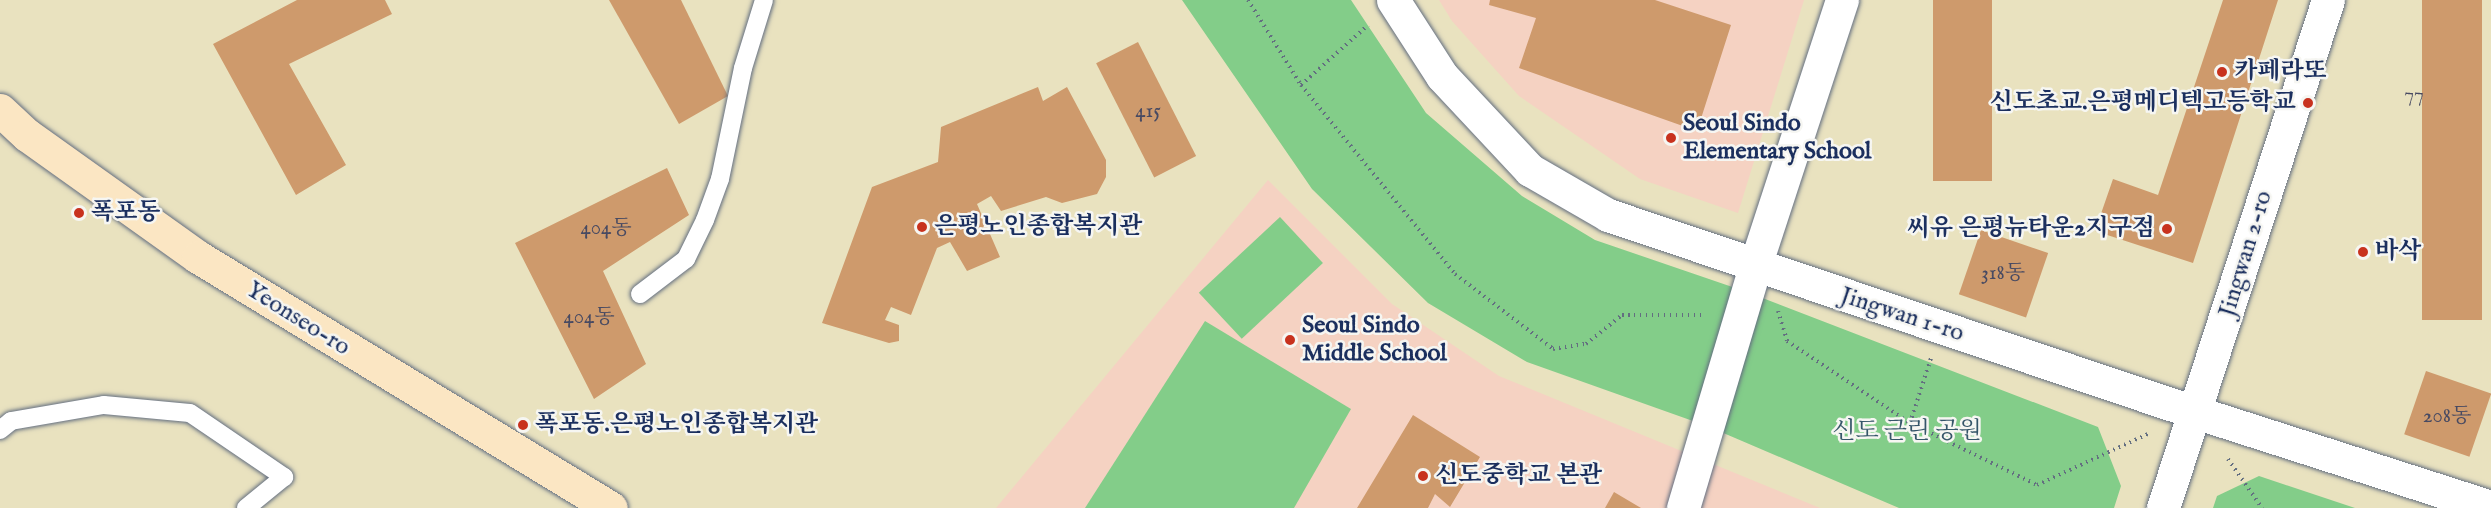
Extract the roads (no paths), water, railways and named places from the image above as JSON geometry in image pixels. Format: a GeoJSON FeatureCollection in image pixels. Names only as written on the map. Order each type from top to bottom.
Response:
{"type":"FeatureCollection","features":[{"type":"Feature","properties":{"kind":"main road","name":"Yeonseo-ro"},"geometry":{"type":"LineString","coordinates":[[0,110],[27,135],[198,257],[611,508]]}},
{"type":"Feature","properties":{"kind":"street"},"geometry":{"type":"LineString","coordinates":[[1683,508],[1755,266],[1842,0]]}},
{"type":"Feature","properties":{"kind":"street","name":"Jingwan 2-ro"},"geometry":{"type":"LineString","coordinates":[[2163,508],[2328,0]]}},
{"type":"Feature","properties":{"kind":"street","name":"Jingwan 1-ro"},"geometry":{"type":"LineString","coordinates":[[1383,11],[1530,170],[1608,215],[2196,412],[2491,507]]}},
{"type":"Feature","properties":{"kind":"lane"},"geometry":{"type":"LineString","coordinates":[[640,294],[686,259],[705,220],[720,179],[743,68],[764,0]]}},
{"type":"Feature","properties":{"kind":"lane"},"geometry":{"type":"LineString","coordinates":[[0,430],[11,421],[104,405],[190,413],[284,477],[246,508]]}},
{"type":"Feature","properties":{"kind":"place","name":"카페라또"},"geometry":{"type":"Point","coordinates":[2222,72]}},
{"type":"Feature","properties":{"kind":"place","name":"신도초교.은평메디텍고등학교"},"geometry":{"type":"Point","coordinates":[2308,103]}},
{"type":"Feature","properties":{"kind":"place","name":"Seoul Sindo Elementary School"},"geometry":{"type":"Point","coordinates":[1671,138]}},
{"type":"Feature","properties":{"kind":"place","name":"폭포동"},"geometry":{"type":"Point","coordinates":[79,213]}},
{"type":"Feature","properties":{"kind":"place","name":"은평노인종합복지관"},"geometry":{"type":"Point","coordinates":[922,227]}},
{"type":"Feature","properties":{"kind":"place","name":"씨유 은평뉴타운2지구점"},"geometry":{"type":"Point","coordinates":[2167,229]}},
{"type":"Feature","properties":{"kind":"place","name":"바삭"},"geometry":{"type":"Point","coordinates":[2363,252]}},
{"type":"Feature","properties":{"kind":"place","name":"Seoul Sindo Middle School"},"geometry":{"type":"Point","coordinates":[1290,340]}},
{"type":"Feature","properties":{"kind":"place","name":"폭포동.은평노인종합복지관"},"geometry":{"type":"Point","coordinates":[523,425]}},
{"type":"Feature","properties":{"kind":"place","name":"신도중학교 본관"},"geometry":{"type":"Point","coordinates":[1423,476]}},
{"type":"Feature","properties":{"kind":"park label","name":"신도 근린 공원"},"geometry":{"type":"Point","coordinates":[1907,432]}}]}
